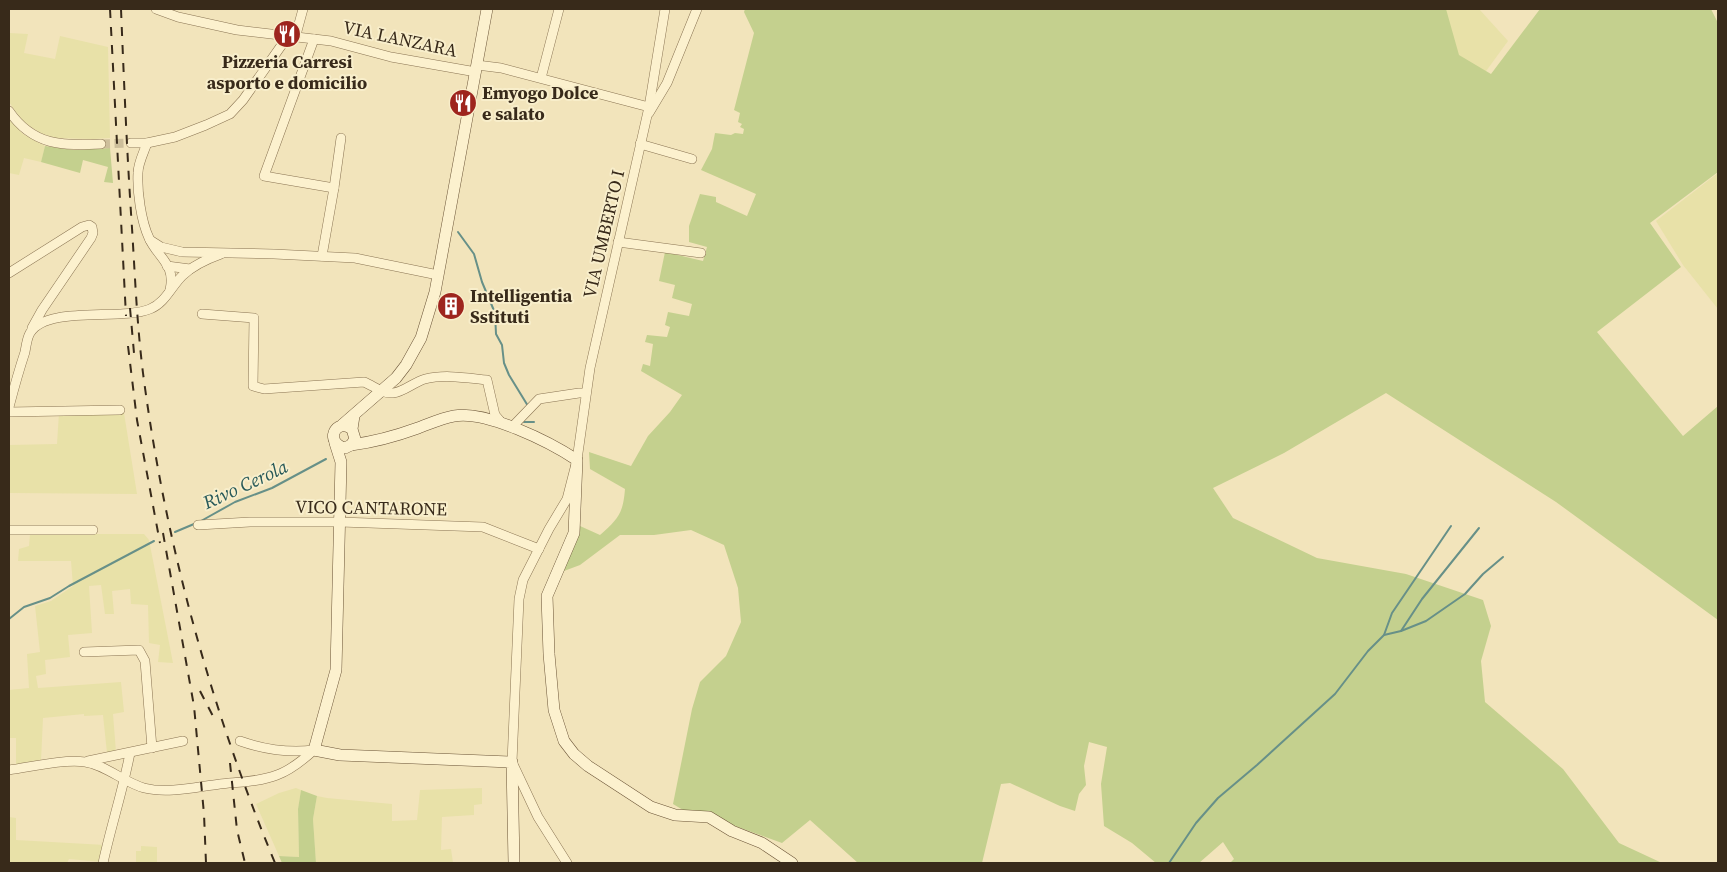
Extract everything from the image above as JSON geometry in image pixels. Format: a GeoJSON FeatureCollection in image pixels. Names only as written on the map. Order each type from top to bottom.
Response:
{"type":"FeatureCollection","features":[{"type":"Feature","properties":{"kind":"street","name":"VIA LANZARA"},"geometry":{"type":"LineString","coordinates":[[156,9],[178,17],[237,30],[331,41],[390,57],[476,68],[501,68],[649,107]]}},
{"type":"Feature","properties":{"kind":"street"},"geometry":{"type":"LineString","coordinates":[[131,143],[147,143],[175,137],[230,114],[243,100],[288,36],[297,31],[303,9]]}},
{"type":"Feature","properties":{"kind":"street"},"geometry":{"type":"LineString","coordinates":[[341,462],[355,439],[350,429],[354,416],[396,378],[406,365],[421,338],[432,306],[487,9]]}},
{"type":"Feature","properties":{"kind":"street"},"geometry":{"type":"LineString","coordinates":[[541,78],[559,9]]}},
{"type":"Feature","properties":{"kind":"street","name":"VIA UMBERTO I"},"geometry":{"type":"LineString","coordinates":[[512,762],[519,599],[523,580],[567,499],[577,460],[590,368],[649,107],[665,9]]}},
{"type":"Feature","properties":{"kind":"street"},"geometry":{"type":"LineString","coordinates":[[646,118],[667,83],[697,9]]}},
{"type":"Feature","properties":{"kind":"street"},"geometry":{"type":"LineString","coordinates":[[314,39],[264,176],[334,188]]}},
{"type":"Feature","properties":{"kind":"street"},"geometry":{"type":"LineString","coordinates":[[9,111],[31,134],[42,139],[71,145],[101,144]]}},
{"type":"Feature","properties":{"kind":"street"},"geometry":{"type":"LineString","coordinates":[[322,256],[341,138]]}},
{"type":"Feature","properties":{"kind":"street"},"geometry":{"type":"LineString","coordinates":[[147,143],[138,172],[142,221],[150,240],[167,266],[172,279],[170,290]]}},
{"type":"Feature","properties":{"kind":"street"},"geometry":{"type":"LineString","coordinates":[[640,144],[692,159]]}},
{"type":"Feature","properties":{"kind":"street"},"geometry":{"type":"LineString","coordinates":[[9,273],[82,226],[89,225],[92,227],[93,233],[91,238],[42,310],[30,333],[9,407]]}},
{"type":"Feature","properties":{"kind":"street"},"geometry":{"type":"LineString","coordinates":[[150,240],[161,247],[182,252],[355,258],[438,275]]}},
{"type":"Feature","properties":{"kind":"street"},"geometry":{"type":"LineString","coordinates":[[618,242],[701,254]]}},
{"type":"Feature","properties":{"kind":"street"},"geometry":{"type":"LineString","coordinates":[[167,266],[171,260],[182,252]]}},
{"type":"Feature","properties":{"kind":"street"},"geometry":{"type":"LineString","coordinates":[[30,333],[46,320],[60,317],[121,314],[150,309],[165,298],[190,269],[202,261],[221,254]]}},
{"type":"Feature","properties":{"kind":"street"},"geometry":{"type":"LineString","coordinates":[[167,266],[190,269]]}},
{"type":"Feature","properties":{"kind":"street"},"geometry":{"type":"LineString","coordinates":[[202,314],[254,318],[253,386],[264,389],[364,382],[380,391],[394,393],[425,379],[457,377],[487,380],[495,415],[501,422]]}},
{"type":"Feature","properties":{"kind":"street"},"geometry":{"type":"LineString","coordinates":[[512,427],[539,399],[586,393]]}},
{"type":"Feature","properties":{"kind":"street"},"geometry":{"type":"LineString","coordinates":[[9,412],[120,410]]}},
{"type":"Feature","properties":{"kind":"street"},"geometry":{"type":"LineString","coordinates":[[335,443],[341,447],[366,443],[454,416],[470,415],[501,422],[562,450],[577,460],[574,533],[547,596],[549,654],[554,710],[564,741],[574,754],[588,766],[651,808],[675,815],[709,817],[732,832],[762,843],[792,863]]}},
{"type":"Feature","properties":{"kind":"street"},"geometry":{"type":"LineString","coordinates":[[9,770],[72,761],[85,762],[96,765],[137,786],[159,790],[261,780],[276,776],[292,768],[314,750],[336,670],[341,462],[334,440],[334,432],[339,426],[350,429],[366,443]]}},
{"type":"Feature","properties":{"kind":"street","name":"VICO CANTARONE"},"geometry":{"type":"LineString","coordinates":[[198,525],[250,522],[340,522],[483,527],[539,549]]}},
{"type":"Feature","properties":{"kind":"street"},"geometry":{"type":"LineString","coordinates":[[9,530],[93,530]]}},
{"type":"Feature","properties":{"kind":"street"},"geometry":{"type":"LineString","coordinates":[[84,652],[139,650],[145,661],[152,748]]}},
{"type":"Feature","properties":{"kind":"street"},"geometry":{"type":"LineString","coordinates":[[85,762],[184,741]]}},
{"type":"Feature","properties":{"kind":"street"},"geometry":{"type":"LineString","coordinates":[[240,741],[257,747],[302,751],[314,750],[340,755],[512,762]]}},
{"type":"Feature","properties":{"kind":"street"},"geometry":{"type":"LineString","coordinates":[[103,863],[125,780],[130,753]]}},
{"type":"Feature","properties":{"kind":"street"},"geometry":{"type":"LineString","coordinates":[[512,762],[514,863]]}},
{"type":"Feature","properties":{"kind":"street"},"geometry":{"type":"LineString","coordinates":[[512,762],[538,817],[567,863]]}},
{"type":"Feature","properties":{"kind":"shaded area"},"geometry":{"type":"Polygon","coordinates":[[[1436,9],[1479,9],[1508,41],[1481,78],[1452,62],[1436,9]]]}},
{"type":"Feature","properties":{"kind":"shaded area"},"geometry":{"type":"Polygon","coordinates":[[[9,33],[28,34],[24,53],[55,59],[60,36],[108,47],[110,138],[56,138],[40,133],[25,123],[9,102],[9,33]]]}},
{"type":"Feature","properties":{"kind":"shaded area"},"geometry":{"type":"Polygon","coordinates":[[[9,118],[23,134],[45,146],[41,162],[24,158],[19,175],[9,173],[9,118]]]}},
{"type":"Feature","properties":{"kind":"shaded area"},"geometry":{"type":"Polygon","coordinates":[[[1718,173],[1718,309],[1683,265],[1656,221],[1718,173]]]}},
{"type":"Feature","properties":{"kind":"shaded area"},"geometry":{"type":"Polygon","coordinates":[[[59,413],[124,413],[137,494],[9,493],[9,445],[57,444],[59,413]]]}},
{"type":"Feature","properties":{"kind":"shaded area"},"geometry":{"type":"Polygon","coordinates":[[[30,534],[144,534],[149,540],[173,663],[158,662],[160,645],[149,643],[148,605],[131,604],[130,589],[112,591],[114,614],[105,614],[101,585],[89,586],[92,633],[68,635],[70,657],[45,660],[46,674],[36,676],[38,688],[121,682],[124,712],[113,714],[116,752],[107,753],[103,715],[84,716],[84,714],[43,718],[41,761],[16,766],[16,738],[9,738],[9,690],[29,688],[27,654],[40,652],[35,606],[51,601],[73,586],[71,561],[18,561],[19,549],[29,546],[30,534]]]}},
{"type":"Feature","properties":{"kind":"shaded area"},"geometry":{"type":"Polygon","coordinates":[[[296,788],[301,790],[298,809],[299,857],[279,856],[256,804],[279,793],[296,788]]]}},
{"type":"Feature","properties":{"kind":"shaded area"},"geometry":{"type":"Polygon","coordinates":[[[482,788],[482,804],[474,805],[474,815],[442,817],[441,850],[451,849],[453,863],[316,863],[313,819],[317,796],[392,804],[392,821],[417,820],[420,790],[482,788]]]}},
{"type":"Feature","properties":{"kind":"shaded area"},"geometry":{"type":"Polygon","coordinates":[[[9,817],[16,818],[16,840],[105,845],[102,862],[69,859],[67,863],[9,863],[9,817]]]}},
{"type":"Feature","properties":{"kind":"shaded area"},"geometry":{"type":"Polygon","coordinates":[[[141,846],[157,847],[157,863],[136,863],[136,851],[141,851],[141,846]]]}},
{"type":"Feature","properties":{"kind":"green space"},"geometry":{"type":"Polygon","coordinates":[[[745,9],[1446,9],[1459,55],[1491,74],[1540,9],[1711,9],[1718,23],[1718,172],[1650,223],[1681,267],[1597,332],[1683,436],[1718,406],[1718,620],[1556,502],[1386,393],[1284,453],[1213,488],[1233,518],[1317,558],[1406,574],[1483,600],[1491,626],[1481,661],[1485,702],[1563,769],[1619,843],[1662,863],[1230,863],[1234,859],[1223,842],[1199,863],[1156,863],[1132,843],[1104,826],[1101,784],[1107,747],[1089,742],[1084,766],[1086,785],[1079,794],[1075,811],[1010,783],[1001,784],[982,863],[858,863],[810,820],[782,843],[735,826],[712,813],[683,810],[673,804],[692,709],[700,682],[726,656],[741,622],[738,588],[724,545],[691,530],[654,535],[620,535],[580,565],[564,571],[580,526],[600,535],[615,520],[623,504],[625,489],[590,469],[589,452],[631,466],[648,436],[670,412],[682,395],[641,371],[643,364],[650,366],[653,344],[645,342],[647,335],[667,337],[670,327],[665,325],[668,312],[689,316],[692,304],[672,298],[675,285],[659,281],[665,252],[703,261],[707,247],[689,242],[689,226],[700,194],[716,197],[716,202],[747,216],[756,194],[701,170],[712,149],[715,133],[743,134],[744,129],[740,127],[742,124],[738,122],[740,113],[734,110],[754,33],[744,12],[745,9]]]}},
{"type":"Feature","properties":{"kind":"green space"},"geometry":{"type":"Polygon","coordinates":[[[45,146],[74,150],[110,148],[113,183],[104,182],[108,167],[83,160],[80,173],[41,162],[45,146]]]}},
{"type":"Feature","properties":{"kind":"green space"},"geometry":{"type":"Polygon","coordinates":[[[301,790],[317,796],[313,819],[316,863],[282,863],[279,856],[299,857],[298,809],[301,790]]]}},
{"type":"Feature","properties":{"kind":"waterway"},"geometry":{"type":"LineString","coordinates":[[458,232],[474,254],[482,282],[495,313],[496,334],[502,345],[504,363],[528,406]]}},
{"type":"Feature","properties":{"kind":"waterway","name":"Rivo Cerola"},"geometry":{"type":"LineString","coordinates":[[524,422],[534,422]]}},
{"type":"Feature","properties":{"kind":"waterway","name":"Rivo Cerola"},"geometry":{"type":"LineString","coordinates":[[201,521],[235,502],[272,488],[326,459]]}},
{"type":"Feature","properties":{"kind":"waterway","name":"Rivo Cerola"},"geometry":{"type":"LineString","coordinates":[[175,532],[194,524]]}},
{"type":"Feature","properties":{"kind":"waterway"},"geometry":{"type":"LineString","coordinates":[[1169,863],[1196,823],[1218,798],[1335,694],[1368,651],[1384,635],[1392,613],[1451,526]]}},
{"type":"Feature","properties":{"kind":"waterway"},"geometry":{"type":"LineString","coordinates":[[1384,635],[1401,631],[1422,599],[1479,528]]}},
{"type":"Feature","properties":{"kind":"waterway","name":"Rivo Cerola"},"geometry":{"type":"LineString","coordinates":[[9,619],[24,607],[50,598],[154,541]]}},
{"type":"Feature","properties":{"kind":"waterway"},"geometry":{"type":"LineString","coordinates":[[1401,631],[1426,621],[1465,594],[1483,574],[1503,557]]}},
{"type":"Feature","properties":{"kind":"tunnel"},"geometry":{"type":"LineString","coordinates":[[101,144],[131,143]]}},
{"type":"Feature","properties":{"kind":"railway"},"geometry":{"type":"LineString","coordinates":[[110,9],[126,316]]}},
{"type":"Feature","properties":{"kind":"railway"},"geometry":{"type":"LineString","coordinates":[[121,9],[127,146],[138,319],[152,436],[177,561],[210,684],[230,744],[275,863]]}},
{"type":"Feature","properties":{"kind":"railway"},"geometry":{"type":"LineString","coordinates":[[130,308],[134,353]]}},
{"type":"Feature","properties":{"kind":"railway"},"geometry":{"type":"LineString","coordinates":[[128,346],[137,420],[160,543]]}},
{"type":"Feature","properties":{"kind":"railway"},"geometry":{"type":"LineString","coordinates":[[163,533],[194,706],[204,814],[206,863]]}},
{"type":"Feature","properties":{"kind":"railway"},"geometry":{"type":"LineString","coordinates":[[200,691],[216,722]]}},
{"type":"Feature","properties":{"kind":"railway"},"geometry":{"type":"LineString","coordinates":[[230,763],[237,830],[245,863]]}},
{"type":"Feature","properties":{"kind":"place","name":"Pizzeria Carresi asporto e domicilio"},"geometry":{"type":"Point","coordinates":[287,34]}},
{"type":"Feature","properties":{"kind":"place","name":"Emyogo Dolce e salato"},"geometry":{"type":"Point","coordinates":[463,103]}},
{"type":"Feature","properties":{"kind":"place","name":"Intelligentia Sstituti"},"geometry":{"type":"Point","coordinates":[451,306]}}]}
